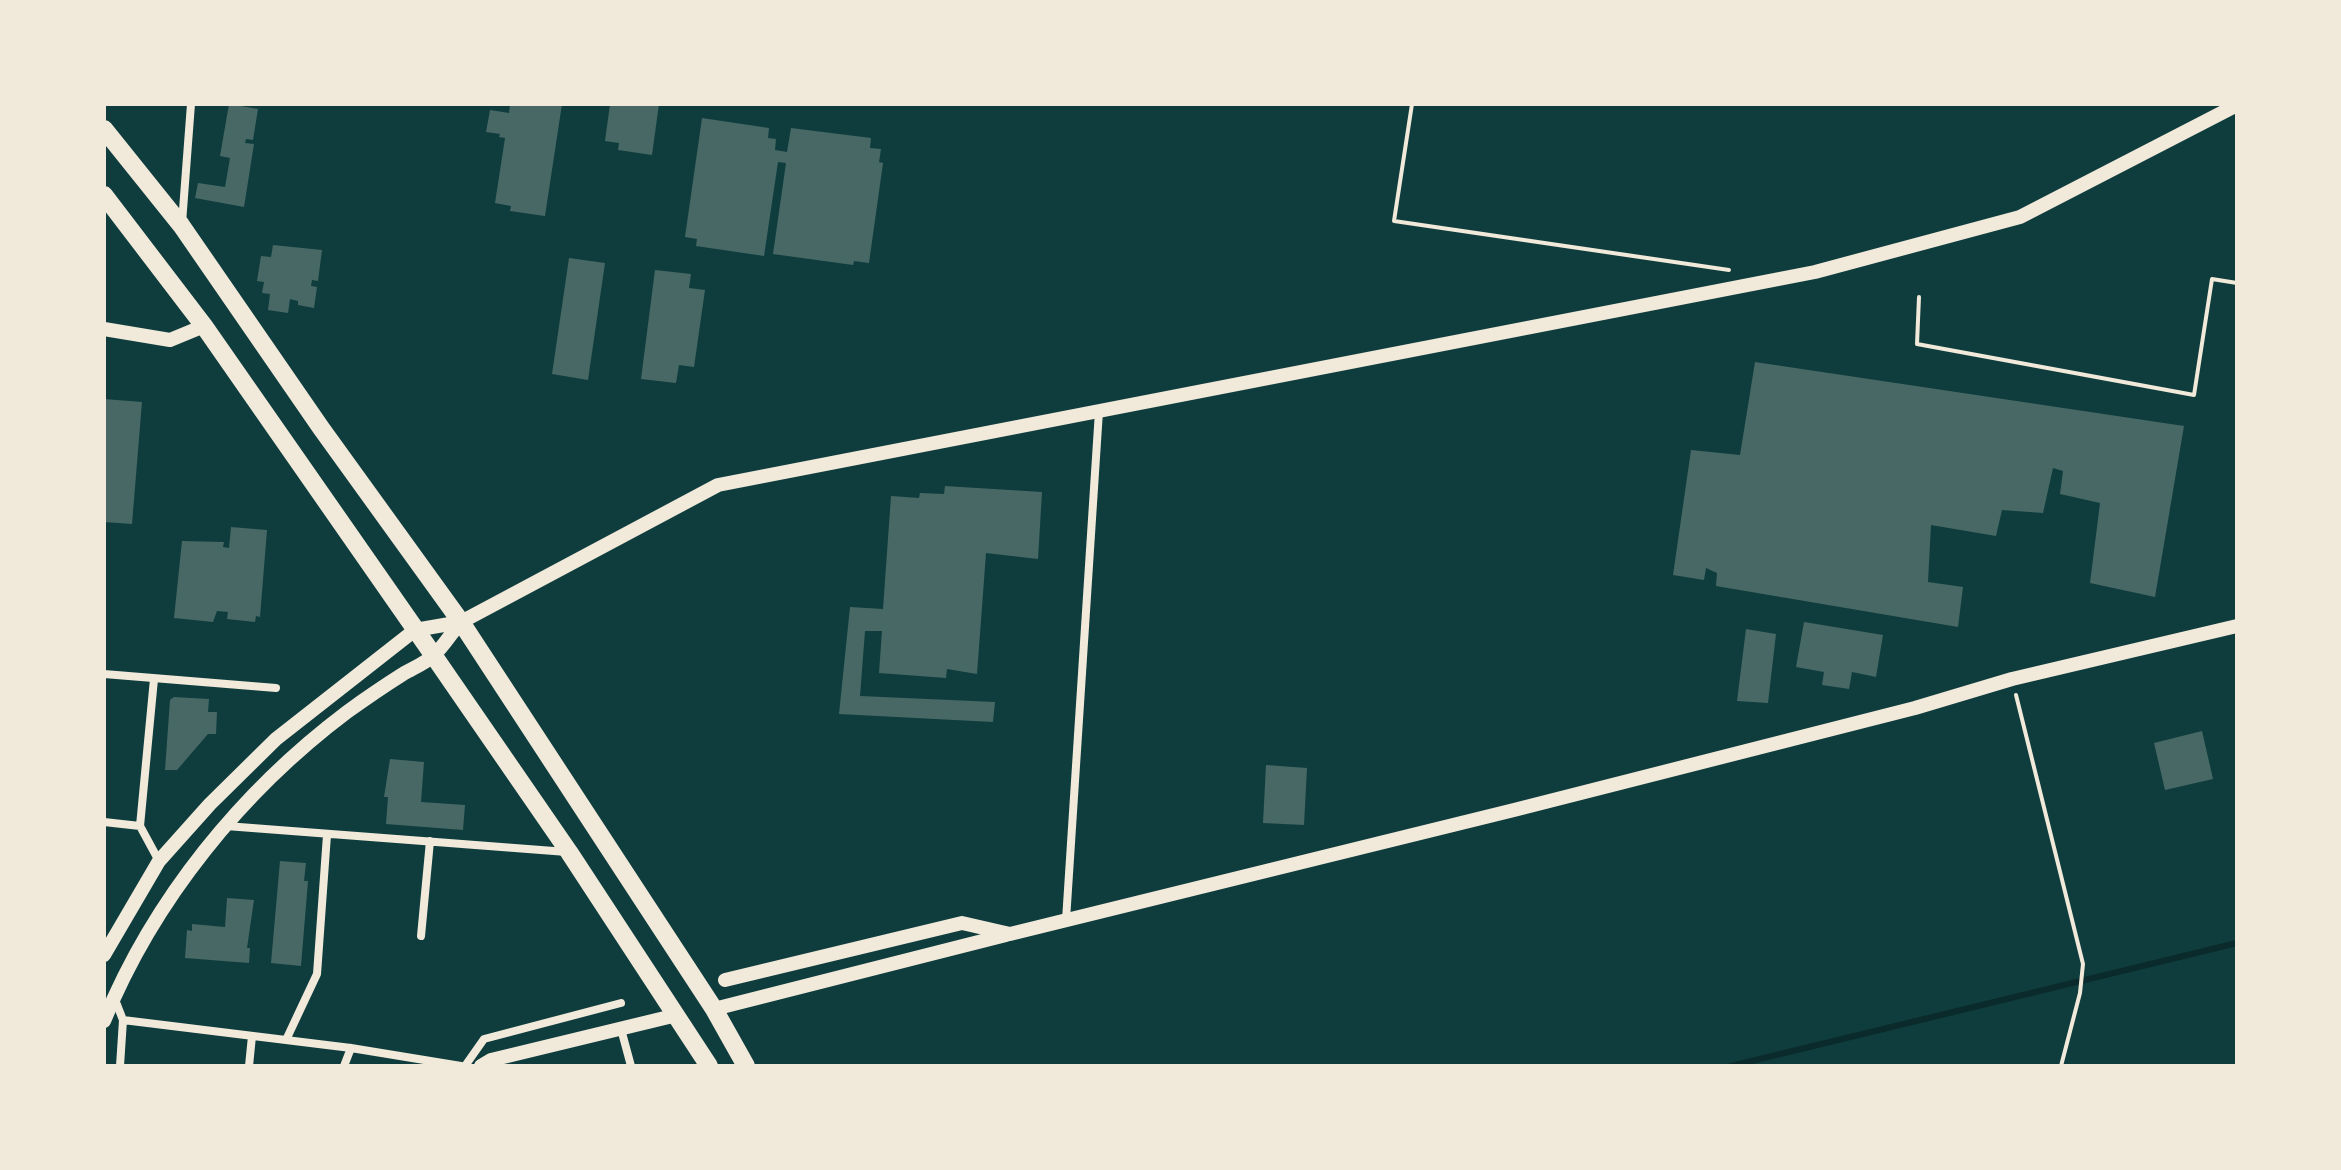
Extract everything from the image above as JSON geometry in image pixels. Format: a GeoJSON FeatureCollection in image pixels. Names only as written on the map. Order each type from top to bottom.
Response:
{"type":"FeatureCollection","features":[{"type":"Feature","properties":{"kind":"highway"},"geometry":{"type":"LineString","coordinates":[[104,129],[181,225],[321,428],[461,622],[714,1009],[746,1066]]}},
{"type":"Feature","properties":{"kind":"highway"},"geometry":{"type":"LineString","coordinates":[[104,195],[204,326],[434,656],[569,852],[709,1066]]}},
{"type":"Feature","properties":{"kind":"street"},"geometry":{"type":"LineString","coordinates":[[181,225],[191,104]]}},
{"type":"Feature","properties":{"kind":"street"},"geometry":{"type":"LineString","coordinates":[[104,955],[159,861],[210,804],[276,739],[415,630],[461,622],[718,485],[1815,272],[2020,217],[2237,105]]}},
{"type":"Feature","properties":{"kind":"street"},"geometry":{"type":"LineString","coordinates":[[104,329],[170,340],[204,326]]}},
{"type":"Feature","properties":{"kind":"street"},"geometry":{"type":"LineString","coordinates":[[1066,920],[1099,411]]}},
{"type":"Feature","properties":{"kind":"street"},"geometry":{"type":"LineString","coordinates":[[104,1021],[114,996],[172,897],[225,826],[287,761],[347,712],[434,656],[461,622]]}},
{"type":"Feature","properties":{"kind":"street"},"geometry":{"type":"LineString","coordinates":[[714,1009],[1915,708],[2012,679],[2237,626]]}},
{"type":"Feature","properties":{"kind":"street"},"geometry":{"type":"LineString","coordinates":[[104,674],[276,688]]}},
{"type":"Feature","properties":{"kind":"street"},"geometry":{"type":"LineString","coordinates":[[154,679],[140,826],[159,861]]}},
{"type":"Feature","properties":{"kind":"street"},"geometry":{"type":"LineString","coordinates":[[104,822],[140,826]]}},
{"type":"Feature","properties":{"kind":"street"},"geometry":{"type":"LineString","coordinates":[[225,826],[569,852]]}},
{"type":"Feature","properties":{"kind":"street"},"geometry":{"type":"LineString","coordinates":[[286,1040],[317,974],[327,835]]}},
{"type":"Feature","properties":{"kind":"street"},"geometry":{"type":"LineString","coordinates":[[421,936],[430,841]]}},
{"type":"Feature","properties":{"kind":"street"},"geometry":{"type":"LineString","coordinates":[[725,980],[962,923],[1010,934]]}},
{"type":"Feature","properties":{"kind":"street"},"geometry":{"type":"LineString","coordinates":[[114,996],[123,1020],[120,1066]]}},
{"type":"Feature","properties":{"kind":"street"},"geometry":{"type":"LineString","coordinates":[[123,1020],[351,1048],[463,1066],[484,1039],[621,1003]]}},
{"type":"Feature","properties":{"kind":"street"},"geometry":{"type":"LineString","coordinates":[[481,1066],[491,1060],[677,1015]]}},
{"type":"Feature","properties":{"kind":"street"},"geometry":{"type":"LineString","coordinates":[[621,1029],[631,1066]]}},
{"type":"Feature","properties":{"kind":"street"},"geometry":{"type":"LineString","coordinates":[[249,1066],[252,1036]]}},
{"type":"Feature","properties":{"kind":"street"},"geometry":{"type":"LineString","coordinates":[[344,1066],[351,1048]]}},
{"type":"Feature","properties":{"kind":"path"},"geometry":{"type":"LineString","coordinates":[[1412,104],[1394,221],[1739,272]]}},
{"type":"Feature","properties":{"kind":"path"},"geometry":{"type":"LineString","coordinates":[[1919,297],[1917,344],[2194,395],[2212,279],[2237,283]]}},
{"type":"Feature","properties":{"kind":"path"},"geometry":{"type":"LineString","coordinates":[[2012,679],[2083,964],[2080,993],[2061,1066]]}},
{"type":"Feature","properties":{"kind":"building"},"geometry":{"type":"Polygon","coordinates":[[[229,104],[258,109],[253,140],[246,139],[245,143],[254,144],[244,207],[195,198],[198,183],[225,187],[230,158],[220,156],[229,104]]]}},
{"type":"Feature","properties":{"kind":"building"},"geometry":{"type":"Polygon","coordinates":[[[510,104],[562,104],[545,216],[510,211],[511,206],[495,203],[505,138],[486,132],[490,110],[509,113],[510,104]]]}},
{"type":"Feature","properties":{"kind":"building"},"geometry":{"type":"Polygon","coordinates":[[[610,104],[659,104],[652,155],[618,150],[619,143],[605,141],[610,104]]]}},
{"type":"Feature","properties":{"kind":"building"},"geometry":{"type":"Polygon","coordinates":[[[702,118],[769,128],[768,138],[776,139],[775,150],[787,152],[791,128],[871,138],[870,148],[881,149],[879,162],[883,163],[869,263],[854,261],[853,265],[773,254],[786,163],[778,162],[764,256],[696,246],[697,239],[685,237],[702,118]]]}},
{"type":"Feature","properties":{"kind":"building"},"geometry":{"type":"Polygon","coordinates":[[[273,245],[322,250],[318,281],[312,280],[311,286],[317,287],[314,308],[298,305],[298,301],[290,299],[288,313],[268,310],[270,294],[262,293],[264,282],[257,281],[261,256],[271,257],[273,245]]]}},
{"type":"Feature","properties":{"kind":"building"},"geometry":{"type":"Polygon","coordinates":[[[569,258],[605,263],[588,380],[552,374],[569,258]]]}},
{"type":"Feature","properties":{"kind":"building"},"geometry":{"type":"Polygon","coordinates":[[[655,270],[691,274],[689,288],[705,290],[694,367],[679,365],[676,383],[641,379],[655,270]]]}},
{"type":"Feature","properties":{"kind":"building"},"geometry":{"type":"Polygon","coordinates":[[[1755,362],[2184,426],[2155,597],[2090,583],[2100,503],[2060,494],[2063,471],[2053,468],[2043,513],[2002,510],[1996,536],[1931,525],[1928,582],[1963,587],[1958,627],[1716,586],[1717,573],[1706,568],[1704,580],[1673,575],[1691,450],[1740,455],[1755,362]]]}},
{"type":"Feature","properties":{"kind":"building"},"geometry":{"type":"Polygon","coordinates":[[[104,399],[142,402],[132,524],[104,522],[104,399]]]}},
{"type":"Feature","properties":{"kind":"building"},"geometry":{"type":"Polygon","coordinates":[[[945,486],[1042,492],[1038,559],[986,553],[977,674],[947,669],[946,678],[879,673],[882,631],[865,631],[860,696],[995,702],[993,722],[839,714],[850,607],[883,609],[891,496],[919,498],[920,493],[944,494],[945,486]]]}},
{"type":"Feature","properties":{"kind":"building"},"geometry":{"type":"Polygon","coordinates":[[[231,527],[267,530],[260,617],[256,616],[255,622],[227,619],[228,612],[217,611],[213,622],[174,618],[182,541],[224,542],[223,547],[229,548],[231,527]]]}},
{"type":"Feature","properties":{"kind":"building"},"geometry":{"type":"Polygon","coordinates":[[[1804,622],[1883,635],[1876,677],[1852,672],[1849,689],[1822,685],[1824,672],[1796,667],[1804,622]]]}},
{"type":"Feature","properties":{"kind":"building"},"geometry":{"type":"Polygon","coordinates":[[[1746,629],[1776,634],[1768,703],[1737,701],[1746,629]]]}},
{"type":"Feature","properties":{"kind":"building"},"geometry":{"type":"Polygon","coordinates":[[[174,697],[209,699],[208,712],[217,712],[216,734],[208,734],[177,770],[165,770],[170,700],[174,697]]]}},
{"type":"Feature","properties":{"kind":"building"},"geometry":{"type":"Polygon","coordinates":[[[2202,731],[2213,779],[2165,790],[2154,743],[2202,731]]]}},
{"type":"Feature","properties":{"kind":"building"},"geometry":{"type":"Polygon","coordinates":[[[390,759],[424,762],[421,802],[465,805],[463,830],[386,824],[388,797],[384,797],[390,759]]]}},
{"type":"Feature","properties":{"kind":"building"},"geometry":{"type":"Polygon","coordinates":[[[1266,765],[1307,768],[1304,825],[1263,823],[1266,765]]]}},
{"type":"Feature","properties":{"kind":"building"},"geometry":{"type":"Polygon","coordinates":[[[280,861],[306,863],[304,881],[308,881],[301,966],[271,963],[280,861]]]}},
{"type":"Feature","properties":{"kind":"building"},"geometry":{"type":"Polygon","coordinates":[[[227,898],[254,900],[247,948],[250,948],[249,963],[185,958],[187,930],[192,931],[192,924],[225,927],[227,898]]]}},
{"type":"Feature","properties":{"kind":"waterway"},"geometry":{"type":"LineString","coordinates":[[1731,1066],[2237,943]]}}]}
